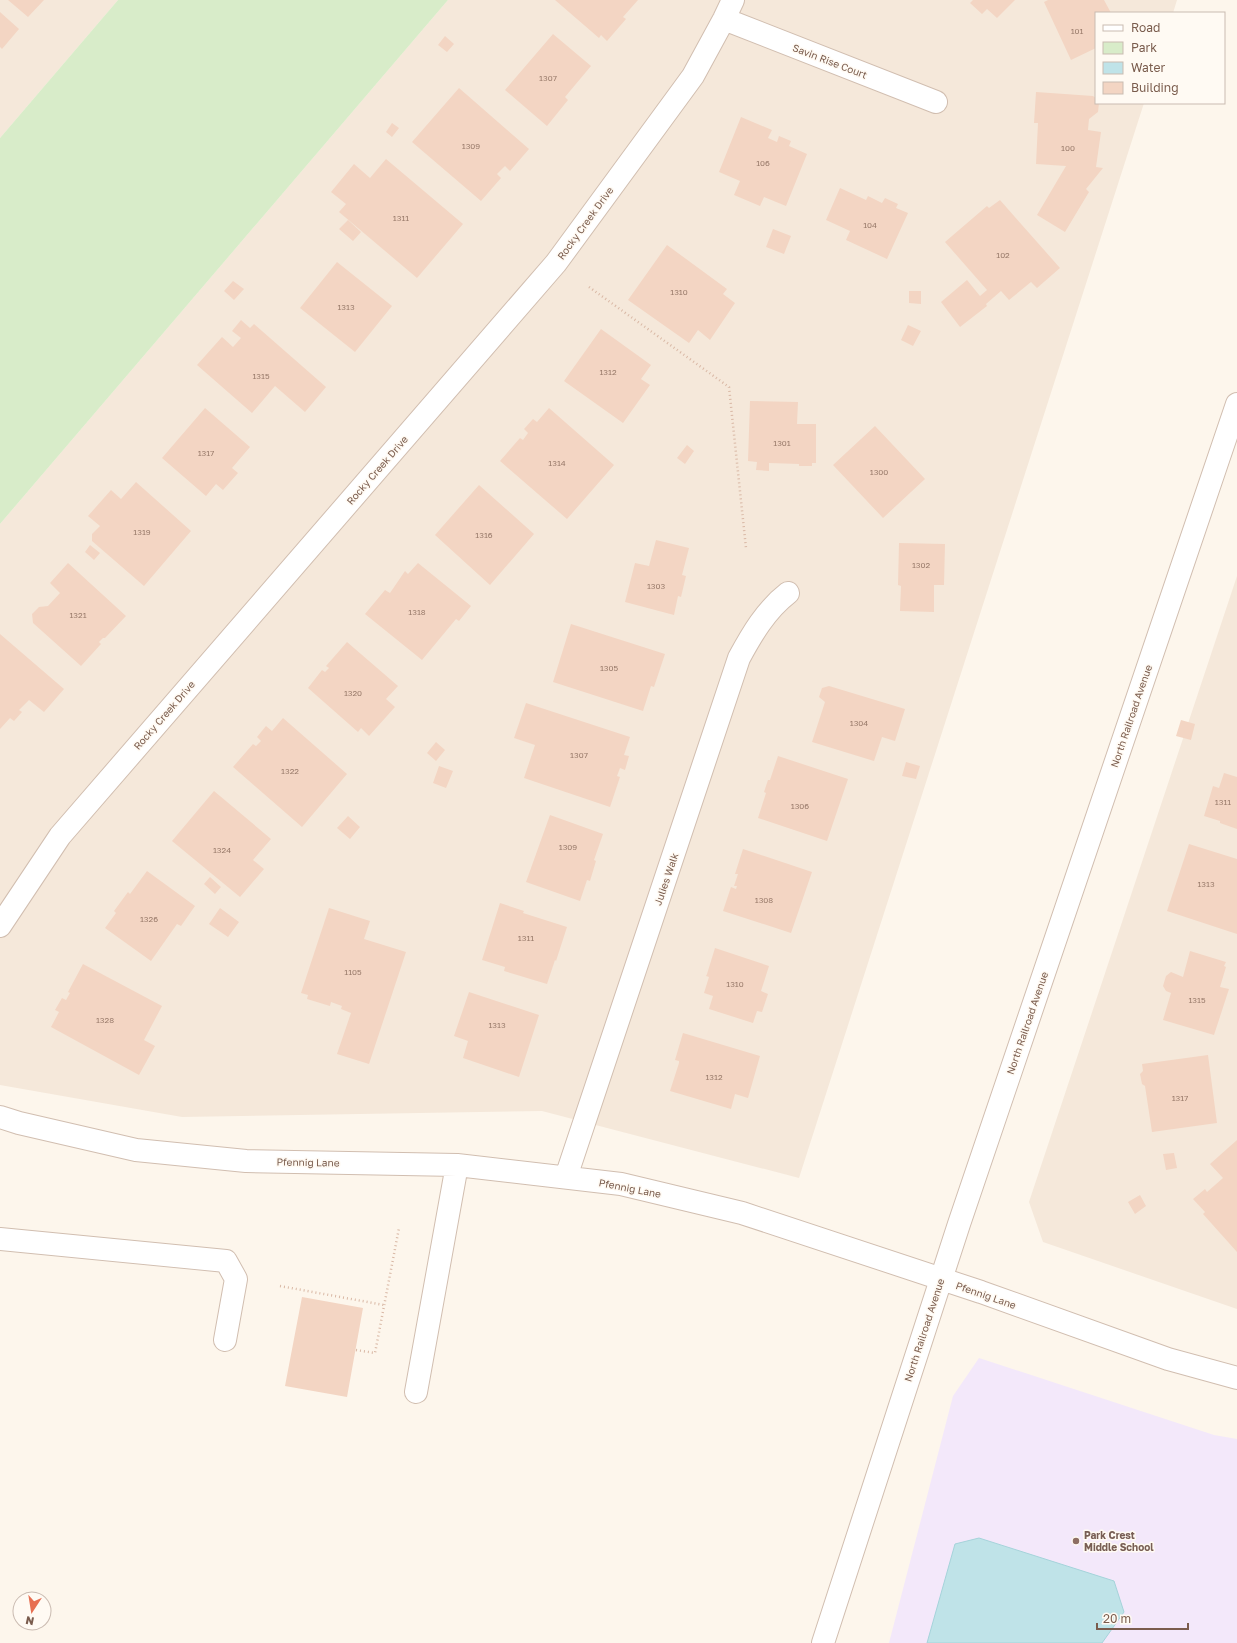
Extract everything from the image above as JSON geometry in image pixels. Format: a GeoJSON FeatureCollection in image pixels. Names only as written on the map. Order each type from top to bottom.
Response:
{"type":"FeatureCollection","features":[{"type":"Feature","properties":{"kind":"street","name":"Savin Rise Court"},"geometry":{"type":"LineString","coordinates":[[728,10],[936,102]]}},
{"type":"Feature","properties":{"kind":"street","name":"Rocky Creek Drive"},"geometry":{"type":"LineString","coordinates":[[0,926],[60,836],[556,264],[693,76],[728,10]]}},
{"type":"Feature","properties":{"kind":"street","name":"North Railroad Avenue"},"geometry":{"type":"LineString","coordinates":[[823,1643],[941,1280],[1237,404]]}},
{"type":"Feature","properties":{"kind":"street","name":"Julies Walk"},"geometry":{"type":"LineString","coordinates":[[566,1177],[739,658],[756,627],[778,601],[788,593]]}},
{"type":"Feature","properties":{"kind":"street","name":"Pfennig Lane"},"geometry":{"type":"LineString","coordinates":[[0,1117],[19,1123],[128,1148],[151,1151],[246,1161],[457,1165],[621,1184],[742,1213],[989,1295],[1168,1359],[1237,1378]]}},
{"type":"Feature","properties":{"kind":"street"},"geometry":{"type":"LineString","coordinates":[[416,1392],[457,1165]]}},
{"type":"Feature","properties":{"kind":"street"},"geometry":{"type":"LineString","coordinates":[[0,1239],[226,1261],[236,1279],[225,1340]]}},
{"type":"Feature","properties":{"kind":"path"},"geometry":{"type":"LineString","coordinates":[[589,287],[729,387],[746,548]]}},
{"type":"Feature","properties":{"kind":"path"},"geometry":{"type":"LineString","coordinates":[[356,1350],[374,1353],[399,1228]]}},
{"type":"Feature","properties":{"kind":"path"},"geometry":{"type":"LineString","coordinates":[[280,1286],[384,1305]]}},
{"type":"Feature","properties":{"kind":"shaded area"},"geometry":{"type":"Polygon","coordinates":[[[0,0],[118,0],[0,138],[0,0]]]}},
{"type":"Feature","properties":{"kind":"shaded area"},"geometry":{"type":"Polygon","coordinates":[[[448,0],[1177,0],[1173,12],[1095,12],[1095,104],[1144,104],[799,1178],[542,1111],[182,1117],[0,1085],[0,524],[448,0]]]}},
{"type":"Feature","properties":{"kind":"shaded area"},"geometry":{"type":"Polygon","coordinates":[[[1237,576],[1237,1309],[1043,1242],[1029,1202],[1237,576]]]}},
{"type":"Feature","properties":{"kind":"shaded area","name":"Park Crest Middle School"},"geometry":{"type":"Polygon","coordinates":[[[979,1358],[1214,1435],[1237,1439],[1237,1643],[889,1643],[953,1396],[979,1358]]]}},
{"type":"Feature","properties":{"kind":"green space"},"geometry":{"type":"Polygon","coordinates":[[[118,0],[448,0],[0,524],[0,138],[118,0]]]}},
{"type":"Feature","properties":{"kind":"water"},"geometry":{"type":"Polygon","coordinates":[[[979,1538],[1114,1581],[1124,1612],[1102,1643],[927,1643],[955,1544],[979,1538]]]}},
{"type":"Feature","properties":{"kind":"building"},"geometry":{"type":"Polygon","coordinates":[[[8,0],[44,0],[28,17],[8,0]]]}},
{"type":"Feature","properties":{"kind":"building"},"geometry":{"type":"Polygon","coordinates":[[[555,0],[638,0],[623,17],[626,19],[607,41],[601,35],[599,38],[555,0]]]}},
{"type":"Feature","properties":{"kind":"building"},"geometry":{"type":"Polygon","coordinates":[[[973,0],[1015,0],[997,18],[987,9],[982,14],[970,3],[973,0]]]}},
{"type":"Feature","properties":{"kind":"building"},"geometry":{"type":"Polygon","coordinates":[[[1048,0],[1104,0],[1110,12],[1095,12],[1095,48],[1071,60],[1044,2],[1048,0]]]}},
{"type":"Feature","properties":{"kind":"building"},"geometry":{"type":"Polygon","coordinates":[[[0,12],[19,29],[2,49],[0,47],[0,12]]]}},
{"type":"Feature","properties":{"kind":"building"},"geometry":{"type":"Polygon","coordinates":[[[553,34],[591,66],[565,97],[568,100],[547,126],[505,90],[553,34]]]}},
{"type":"Feature","properties":{"kind":"building"},"geometry":{"type":"Polygon","coordinates":[[[445,36],[454,44],[447,52],[438,45],[445,36]]]}},
{"type":"Feature","properties":{"kind":"building"},"geometry":{"type":"Polygon","coordinates":[[[459,88],[529,149],[510,171],[505,166],[497,174],[501,178],[481,201],[412,142],[459,88]]]}},
{"type":"Feature","properties":{"kind":"building"},"geometry":{"type":"Polygon","coordinates":[[[1036,92],[1093,96],[1095,97],[1095,104],[1099,104],[1098,112],[1089,119],[1088,130],[1101,132],[1096,167],[1103,168],[1086,189],[1089,192],[1065,232],[1037,215],[1066,166],[1036,164],[1038,123],[1034,123],[1036,92]]]}},
{"type":"Feature","properties":{"kind":"building"},"geometry":{"type":"Polygon","coordinates":[[[741,117],[772,130],[768,138],[777,142],[779,136],[791,141],[789,146],[807,154],[786,206],[764,197],[760,206],[734,195],[740,181],[719,172],[741,117]]]}},
{"type":"Feature","properties":{"kind":"building"},"geometry":{"type":"Polygon","coordinates":[[[392,123],[399,128],[392,137],[386,132],[392,123]]]}},
{"type":"Feature","properties":{"kind":"building"},"geometry":{"type":"Polygon","coordinates":[[[386,159],[463,224],[417,278],[339,212],[346,204],[331,192],[354,164],[370,178],[386,159]]]}},
{"type":"Feature","properties":{"kind":"building"},"geometry":{"type":"Polygon","coordinates":[[[840,188],[866,200],[868,196],[882,203],[885,198],[898,204],[896,208],[908,213],[887,259],[846,240],[850,231],[826,220],[840,188]]]}},
{"type":"Feature","properties":{"kind":"building"},"geometry":{"type":"Polygon","coordinates":[[[1000,200],[1060,268],[1037,288],[1031,282],[1009,300],[1001,291],[986,304],[987,306],[960,327],[941,302],[967,280],[980,296],[987,290],[945,242],[987,206],[989,208],[1000,200]]]}},
{"type":"Feature","properties":{"kind":"building"},"geometry":{"type":"Polygon","coordinates":[[[348,220],[361,232],[353,241],[339,229],[348,220]]]}},
{"type":"Feature","properties":{"kind":"building"},"geometry":{"type":"Polygon","coordinates":[[[773,229],[791,236],[784,254],[766,247],[773,229]]]}},
{"type":"Feature","properties":{"kind":"building"},"geometry":{"type":"Polygon","coordinates":[[[667,245],[727,289],[723,294],[735,303],[710,340],[698,330],[689,343],[628,300],[667,245]]]}},
{"type":"Feature","properties":{"kind":"building"},"geometry":{"type":"Polygon","coordinates":[[[337,262],[392,306],[355,352],[300,308],[337,262]]]}},
{"type":"Feature","properties":{"kind":"building"},"geometry":{"type":"Polygon","coordinates":[[[233,281],[244,289],[234,300],[224,291],[233,281]]]}},
{"type":"Feature","properties":{"kind":"building"},"geometry":{"type":"Polygon","coordinates":[[[909,291],[921,291],[921,304],[909,303],[909,291]]]}},
{"type":"Feature","properties":{"kind":"building"},"geometry":{"type":"Polygon","coordinates":[[[241,320],[250,328],[254,324],[326,387],[305,412],[275,386],[252,413],[197,365],[222,337],[233,347],[241,338],[232,331],[241,320]]]}},
{"type":"Feature","properties":{"kind":"building"},"geometry":{"type":"Polygon","coordinates":[[[908,325],[921,331],[913,346],[901,340],[908,325]]]}},
{"type":"Feature","properties":{"kind":"building"},"geometry":{"type":"Polygon","coordinates":[[[601,329],[651,365],[641,379],[650,385],[623,423],[564,381],[601,329]]]}},
{"type":"Feature","properties":{"kind":"building"},"geometry":{"type":"Polygon","coordinates":[[[750,401],[798,402],[797,424],[816,424],[816,463],[812,463],[812,466],[799,466],[799,464],[769,463],[769,471],[756,470],[757,462],[748,461],[750,401]]]}},
{"type":"Feature","properties":{"kind":"building"},"geometry":{"type":"Polygon","coordinates":[[[205,408],[250,447],[232,468],[238,473],[223,490],[216,484],[206,496],[162,458],[205,408]]]}},
{"type":"Feature","properties":{"kind":"building"},"geometry":{"type":"Polygon","coordinates":[[[549,408],[614,465],[567,519],[500,461],[520,438],[523,440],[528,433],[524,429],[533,419],[537,422],[549,408]]]}},
{"type":"Feature","properties":{"kind":"building"},"geometry":{"type":"Polygon","coordinates":[[[875,426],[925,479],[883,518],[833,465],[875,426]]]}},
{"type":"Feature","properties":{"kind":"building"},"geometry":{"type":"Polygon","coordinates":[[[687,445],[694,451],[685,464],[677,458],[687,445]]]}},
{"type":"Feature","properties":{"kind":"building"},"geometry":{"type":"Polygon","coordinates":[[[136,482],[191,531],[144,586],[92,541],[92,534],[100,526],[88,516],[111,490],[121,499],[136,482]]]}},
{"type":"Feature","properties":{"kind":"building"},"geometry":{"type":"Polygon","coordinates":[[[479,485],[534,534],[490,585],[435,535],[479,485]]]}},
{"type":"Feature","properties":{"kind":"building"},"geometry":{"type":"Polygon","coordinates":[[[656,540],[689,548],[682,575],[686,576],[681,597],[678,596],[674,615],[625,602],[635,563],[649,566],[656,540]]]}},
{"type":"Feature","properties":{"kind":"building"},"geometry":{"type":"Polygon","coordinates":[[[899,543],[945,544],[944,585],[934,585],[934,612],[900,611],[901,586],[898,585],[899,543]]]}},
{"type":"Feature","properties":{"kind":"building"},"geometry":{"type":"Polygon","coordinates":[[[90,545],[100,553],[94,560],[85,552],[90,545]]]}},
{"type":"Feature","properties":{"kind":"building"},"geometry":{"type":"Polygon","coordinates":[[[68,563],[126,616],[105,638],[99,642],[101,644],[81,666],[33,623],[32,614],[39,607],[48,606],[60,593],[50,583],[68,563]]]}},
{"type":"Feature","properties":{"kind":"building"},"geometry":{"type":"Polygon","coordinates":[[[418,563],[471,606],[459,621],[456,619],[422,660],[365,614],[385,590],[390,593],[405,571],[408,574],[418,563]]]}},
{"type":"Feature","properties":{"kind":"building"},"geometry":{"type":"Polygon","coordinates":[[[571,624],[665,654],[654,687],[651,686],[643,711],[553,682],[571,624]]]}},
{"type":"Feature","properties":{"kind":"building"},"geometry":{"type":"Polygon","coordinates":[[[0,634],[64,689],[44,712],[29,700],[19,710],[22,712],[14,721],[10,718],[0,729],[0,634]]]}},
{"type":"Feature","properties":{"kind":"building"},"geometry":{"type":"Polygon","coordinates":[[[347,642],[398,686],[386,699],[395,707],[369,736],[361,728],[358,732],[308,688],[322,670],[325,672],[329,668],[326,666],[347,642]]]}},
{"type":"Feature","properties":{"kind":"building"},"geometry":{"type":"Polygon","coordinates":[[[829,686],[905,709],[895,741],[882,737],[874,761],[812,742],[825,702],[819,697],[822,688],[829,686]]]}},
{"type":"Feature","properties":{"kind":"building"},"geometry":{"type":"Polygon","coordinates":[[[526,703],[630,737],[624,755],[629,756],[625,770],[620,768],[617,776],[620,777],[610,807],[524,778],[535,745],[514,738],[526,703]]]}},
{"type":"Feature","properties":{"kind":"building"},"geometry":{"type":"Polygon","coordinates":[[[283,718],[347,774],[302,827],[233,767],[253,744],[256,746],[261,741],[257,737],[266,726],[272,731],[283,718]]]}},
{"type":"Feature","properties":{"kind":"building"},"geometry":{"type":"Polygon","coordinates":[[[1181,720],[1195,724],[1191,740],[1176,736],[1181,720]]]}},
{"type":"Feature","properties":{"kind":"building"},"geometry":{"type":"Polygon","coordinates":[[[436,742],[445,750],[436,761],[427,753],[436,742]]]}},
{"type":"Feature","properties":{"kind":"building"},"geometry":{"type":"Polygon","coordinates":[[[778,756],[848,779],[827,841],[758,818],[766,793],[764,792],[768,780],[770,780],[778,756]]]}},
{"type":"Feature","properties":{"kind":"building"},"geometry":{"type":"Polygon","coordinates":[[[906,762],[920,766],[916,779],[902,776],[906,762]]]}},
{"type":"Feature","properties":{"kind":"building"},"geometry":{"type":"Polygon","coordinates":[[[439,766],[453,771],[446,788],[433,783],[439,766]]]}},
{"type":"Feature","properties":{"kind":"building"},"geometry":{"type":"Polygon","coordinates":[[[1224,773],[1237,777],[1237,829],[1220,823],[1220,821],[1204,816],[1213,786],[1219,788],[1224,773]]]}},
{"type":"Feature","properties":{"kind":"building"},"geometry":{"type":"Polygon","coordinates":[[[214,791],[271,839],[253,860],[264,869],[240,897],[172,841],[214,791]]]}},
{"type":"Feature","properties":{"kind":"building"},"geometry":{"type":"Polygon","coordinates":[[[550,815],[603,834],[594,860],[596,861],[590,881],[587,880],[580,901],[526,882],[550,815]]]}},
{"type":"Feature","properties":{"kind":"building"},"geometry":{"type":"Polygon","coordinates":[[[348,816],[360,827],[350,839],[337,828],[348,816]]]}},
{"type":"Feature","properties":{"kind":"building"},"geometry":{"type":"Polygon","coordinates":[[[1189,844],[1237,859],[1237,934],[1167,911],[1189,844]]]}},
{"type":"Feature","properties":{"kind":"building"},"geometry":{"type":"Polygon","coordinates":[[[743,849],[812,872],[791,933],[723,911],[731,887],[736,889],[737,886],[734,886],[738,874],[735,874],[743,849]]]}},
{"type":"Feature","properties":{"kind":"building"},"geometry":{"type":"Polygon","coordinates":[[[147,871],[195,906],[181,926],[177,924],[151,961],[105,928],[116,913],[114,911],[128,892],[130,894],[147,871]]]}},
{"type":"Feature","properties":{"kind":"building"},"geometry":{"type":"Polygon","coordinates":[[[210,877],[221,887],[215,894],[204,884],[210,877]]]}},
{"type":"Feature","properties":{"kind":"building"},"geometry":{"type":"Polygon","coordinates":[[[500,903],[524,911],[523,913],[567,927],[547,984],[504,971],[505,967],[482,960],[500,903]]]}},
{"type":"Feature","properties":{"kind":"building"},"geometry":{"type":"Polygon","coordinates":[[[220,908],[239,922],[228,937],[209,924],[220,908]]]}},
{"type":"Feature","properties":{"kind":"building"},"geometry":{"type":"Polygon","coordinates":[[[329,908],[370,921],[364,939],[406,952],[369,1064],[337,1054],[351,1013],[341,1009],[342,1006],[331,1002],[330,1006],[307,999],[308,995],[301,993],[329,908]]]}},
{"type":"Feature","properties":{"kind":"building"},"geometry":{"type":"Polygon","coordinates":[[[715,948],[769,966],[761,991],[768,994],[762,1012],[757,1011],[753,1023],[709,1009],[713,996],[704,993],[709,977],[706,976],[715,948]]]}},
{"type":"Feature","properties":{"kind":"building"},"geometry":{"type":"Polygon","coordinates":[[[1190,951],[1226,962],[1220,987],[1229,989],[1214,1035],[1163,1020],[1171,993],[1166,991],[1163,986],[1166,976],[1171,972],[1183,977],[1190,951]]]}},
{"type":"Feature","properties":{"kind":"building"},"geometry":{"type":"Polygon","coordinates":[[[83,964],[162,1006],[144,1040],[155,1046],[139,1075],[51,1027],[59,1012],[55,1010],[62,998],[66,1000],[70,993],[68,992],[83,964]]]}},
{"type":"Feature","properties":{"kind":"building"},"geometry":{"type":"Polygon","coordinates":[[[469,992],[539,1015],[519,1077],[463,1058],[468,1041],[454,1036],[469,992]]]}},
{"type":"Feature","properties":{"kind":"building"},"geometry":{"type":"Polygon","coordinates":[[[683,1033],[760,1056],[748,1098],[735,1094],[731,1109],[670,1091],[679,1063],[679,1061],[675,1060],[683,1033]]]}},
{"type":"Feature","properties":{"kind":"building"},"geometry":{"type":"Polygon","coordinates":[[[1208,1055],[1217,1123],[1152,1132],[1145,1086],[1142,1084],[1140,1074],[1143,1071],[1142,1064],[1208,1055]]]}},
{"type":"Feature","properties":{"kind":"building"},"geometry":{"type":"Polygon","coordinates":[[[1237,1140],[1237,1252],[1203,1214],[1205,1212],[1193,1199],[1205,1189],[1207,1192],[1223,1178],[1210,1164],[1237,1140]]]}},
{"type":"Feature","properties":{"kind":"building"},"geometry":{"type":"Polygon","coordinates":[[[1174,1153],[1177,1168],[1166,1170],[1163,1154],[1174,1153]]]}},
{"type":"Feature","properties":{"kind":"building"},"geometry":{"type":"Polygon","coordinates":[[[1140,1195],[1146,1206],[1135,1214],[1128,1202],[1140,1195]]]}},
{"type":"Feature","properties":{"kind":"building"},"geometry":{"type":"Polygon","coordinates":[[[302,1297],[363,1308],[347,1397],[285,1386],[302,1297]]]}},
{"type":"Feature","properties":{"kind":"place","name":"Park Crest Middle School"},"geometry":{"type":"Point","coordinates":[1076,1541]}}]}
